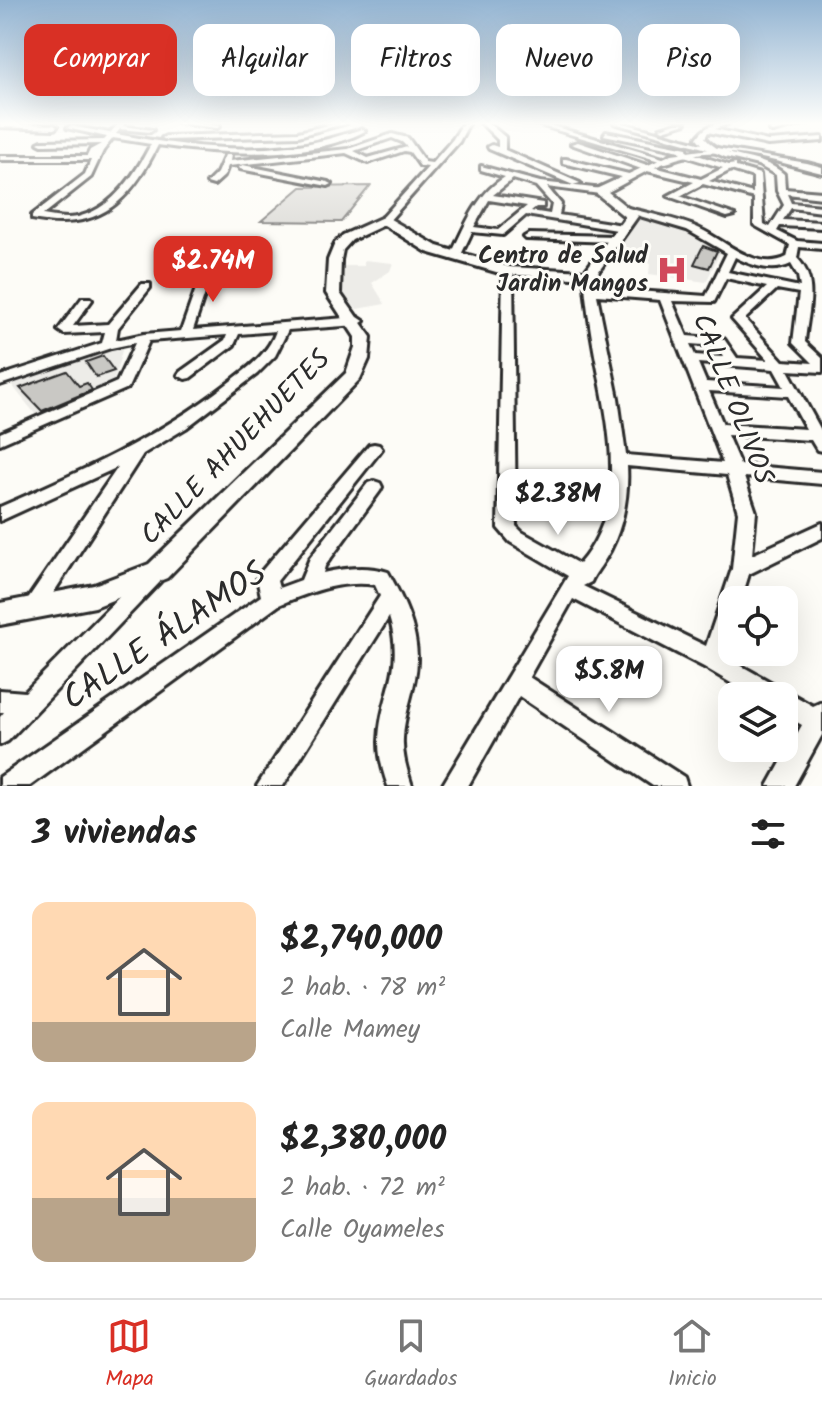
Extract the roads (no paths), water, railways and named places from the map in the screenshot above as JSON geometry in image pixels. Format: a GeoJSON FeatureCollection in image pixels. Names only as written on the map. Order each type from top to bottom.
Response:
{"type":"FeatureCollection","features":[{"type":"Feature","properties":{"kind":"main road"},"geometry":{"type":"LineString","coordinates":[[754,160],[822,170]]}},
{"type":"Feature","properties":{"kind":"main road"},"geometry":{"type":"LineString","coordinates":[[593,190],[669,161]]}},
{"type":"Feature","properties":{"kind":"main road"},"geometry":{"type":"LineString","coordinates":[[358,321],[333,293],[334,259],[346,238],[355,230],[379,223],[399,226],[419,244],[455,257],[508,271],[590,283],[632,216],[593,190]]}},
{"type":"Feature","properties":{"kind":"main road","name":"CALLE AHUEHUETES"},"geometry":{"type":"LineString","coordinates":[[0,614],[95,596],[158,571],[354,375],[364,354],[366,336],[358,321]]}},
{"type":"Feature","properties":{"kind":"street"},"geometry":{"type":"LineString","coordinates":[[95,160],[89,173],[35,217],[83,218],[139,175],[147,160]]}},
{"type":"Feature","properties":{"kind":"street"},"geometry":{"type":"LineString","coordinates":[[211,183],[228,160]]}},
{"type":"Feature","properties":{"kind":"street"},"geometry":{"type":"LineString","coordinates":[[225,164],[266,160]]}},
{"type":"Feature","properties":{"kind":"street"},"geometry":{"type":"LineString","coordinates":[[420,160],[423,164],[432,165]]}},
{"type":"Feature","properties":{"kind":"street"},"geometry":{"type":"LineString","coordinates":[[379,223],[436,160]]}},
{"type":"Feature","properties":{"kind":"street"},"geometry":{"type":"LineString","coordinates":[[522,160],[593,190]]}},
{"type":"Feature","properties":{"kind":"street"},"geometry":{"type":"LineString","coordinates":[[623,160],[759,197]]}},
{"type":"Feature","properties":{"kind":"street"},"geometry":{"type":"LineString","coordinates":[[664,160],[669,161]]}},
{"type":"Feature","properties":{"kind":"street"},"geometry":{"type":"LineString","coordinates":[[706,160],[757,176],[759,225],[822,225]]}},
{"type":"Feature","properties":{"kind":"street"},"geometry":{"type":"LineString","coordinates":[[730,215],[672,196],[748,160]]}},
{"type":"Feature","properties":{"kind":"street"},"geometry":{"type":"LineString","coordinates":[[752,160],[780,174],[781,191],[788,205]]}},
{"type":"Feature","properties":{"kind":"street"},"geometry":{"type":"LineString","coordinates":[[566,161],[630,177]]}},
{"type":"Feature","properties":{"kind":"street"},"geometry":{"type":"LineString","coordinates":[[225,164],[273,172],[289,179],[328,184]]}},
{"type":"Feature","properties":{"kind":"street"},"geometry":{"type":"LineString","coordinates":[[0,166],[18,167]]}},
{"type":"Feature","properties":{"kind":"street"},"geometry":{"type":"LineString","coordinates":[[484,168],[539,184],[593,190]]}},
{"type":"Feature","properties":{"kind":"street"},"geometry":{"type":"LineString","coordinates":[[273,172],[295,170]]}},
{"type":"Feature","properties":{"kind":"street"},"geometry":{"type":"LineString","coordinates":[[455,257],[488,197],[500,181],[510,177]]}},
{"type":"Feature","properties":{"kind":"street"},"geometry":{"type":"LineString","coordinates":[[539,184],[557,204],[555,212]]}},
{"type":"Feature","properties":{"kind":"street"},"geometry":{"type":"LineString","coordinates":[[781,191],[822,195]]}},
{"type":"Feature","properties":{"kind":"street"},"geometry":{"type":"LineString","coordinates":[[488,197],[534,204],[619,234]]}},
{"type":"Feature","properties":{"kind":"street"},"geometry":{"type":"LineString","coordinates":[[469,229],[500,233],[534,204]]}},
{"type":"Feature","properties":{"kind":"street"},"geometry":{"type":"LineString","coordinates":[[788,205],[822,209]]}},
{"type":"Feature","properties":{"kind":"street"},"geometry":{"type":"LineString","coordinates":[[775,227],[788,205]]}},
{"type":"Feature","properties":{"kind":"street"},"geometry":{"type":"LineString","coordinates":[[628,211],[691,228],[761,264],[785,264],[792,259],[795,244]]}},
{"type":"Feature","properties":{"kind":"street"},"geometry":{"type":"LineString","coordinates":[[527,213],[555,212]]}},
{"type":"Feature","properties":{"kind":"street"},"geometry":{"type":"LineString","coordinates":[[775,227],[795,244],[822,246]]}},
{"type":"Feature","properties":{"kind":"street"},"geometry":{"type":"LineString","coordinates":[[529,237],[619,234]]}},
{"type":"Feature","properties":{"kind":"street"},"geometry":{"type":"LineString","coordinates":[[454,786],[615,522],[621,460],[590,283],[665,297],[710,300],[733,250]]}},
{"type":"Feature","properties":{"kind":"street"},"geometry":{"type":"LineString","coordinates":[[792,259],[803,269],[799,343],[822,367]]}},
{"type":"Feature","properties":{"kind":"street"},"geometry":{"type":"LineString","coordinates":[[186,334],[210,263]]}},
{"type":"Feature","properties":{"kind":"street"},"geometry":{"type":"LineString","coordinates":[[508,271],[507,528],[576,582],[750,682]]}},
{"type":"Feature","properties":{"kind":"street"},"geometry":{"type":"LineString","coordinates":[[723,274],[804,291]]}},
{"type":"Feature","properties":{"kind":"street"},"geometry":{"type":"LineString","coordinates":[[775,285],[738,319],[779,365],[819,440]]}},
{"type":"Feature","properties":{"kind":"street"},"geometry":{"type":"LineString","coordinates":[[108,345],[112,328],[146,286]]}},
{"type":"Feature","properties":{"kind":"street","name":"CALLE OLIVOS"},"geometry":{"type":"LineString","coordinates":[[665,297],[734,470],[747,512],[741,569],[712,660]]}},
{"type":"Feature","properties":{"kind":"street"},"geometry":{"type":"LineString","coordinates":[[86,300],[64,330],[112,328]]}},
{"type":"Feature","properties":{"kind":"street"},"geometry":{"type":"LineString","coordinates":[[0,381],[108,345],[144,338],[358,321]]}},
{"type":"Feature","properties":{"kind":"street"},"geometry":{"type":"LineString","coordinates":[[0,514],[135,453],[197,417],[268,358],[278,346],[283,328]]}},
{"type":"Feature","properties":{"kind":"street"},"geometry":{"type":"LineString","coordinates":[[185,375],[230,342],[235,330]]}},
{"type":"Feature","properties":{"kind":"street"},"geometry":{"type":"LineString","coordinates":[[0,439],[123,385],[144,338]]}},
{"type":"Feature","properties":{"kind":"street"},"geometry":{"type":"LineString","coordinates":[[684,340],[720,342],[732,361]]}},
{"type":"Feature","properties":{"kind":"street"},"geometry":{"type":"LineString","coordinates":[[690,359],[822,367]]}},
{"type":"Feature","properties":{"kind":"street"},"geometry":{"type":"LineString","coordinates":[[701,386],[794,392]]}},
{"type":"Feature","properties":{"kind":"street"},"geometry":{"type":"LineString","coordinates":[[718,429],[819,440]]}},
{"type":"Feature","properties":{"kind":"street"},"geometry":{"type":"LineString","coordinates":[[272,599],[267,579],[374,449]]}},
{"type":"Feature","properties":{"kind":"street","name":"CALLE AHUEHUETES"},"geometry":{"type":"LineString","coordinates":[[34,606],[135,453]]}},
{"type":"Feature","properties":{"kind":"street"},"geometry":{"type":"LineString","coordinates":[[621,460],[822,478]]}},
{"type":"Feature","properties":{"kind":"street"},"geometry":{"type":"LineString","coordinates":[[309,584],[317,563],[374,487]]}},
{"type":"Feature","properties":{"kind":"street"},"geometry":{"type":"LineString","coordinates":[[741,569],[822,530]]}},
{"type":"Feature","properties":{"kind":"street"},"geometry":{"type":"LineString","coordinates":[[0,733],[158,571]]}},
{"type":"Feature","properties":{"kind":"street","name":"CALLE ÁLAMOS"},"geometry":{"type":"LineString","coordinates":[[9,786],[272,599],[309,584],[359,573],[381,578],[391,596]]}},
{"type":"Feature","properties":{"kind":"street"},"geometry":{"type":"LineString","coordinates":[[269,786],[391,596]]}},
{"type":"Feature","properties":{"kind":"street"},"geometry":{"type":"LineString","coordinates":[[391,596],[405,635],[405,671],[390,725],[390,761],[400,786]]}},
{"type":"Feature","properties":{"kind":"street"},"geometry":{"type":"LineString","coordinates":[[517,682],[675,786]]}},
{"type":"Feature","properties":{"kind":"street"},"geometry":{"type":"LineString","coordinates":[[0,701],[30,703]]}},
{"type":"Feature","properties":{"kind":"street"},"geometry":{"type":"LineString","coordinates":[[780,786],[819,717],[798,708]]}},
{"type":"Feature","properties":{"kind":"place","name":"Centro de Salud Jardin Mangos"},"geometry":{"type":"Point","coordinates":[672,270]}}]}
